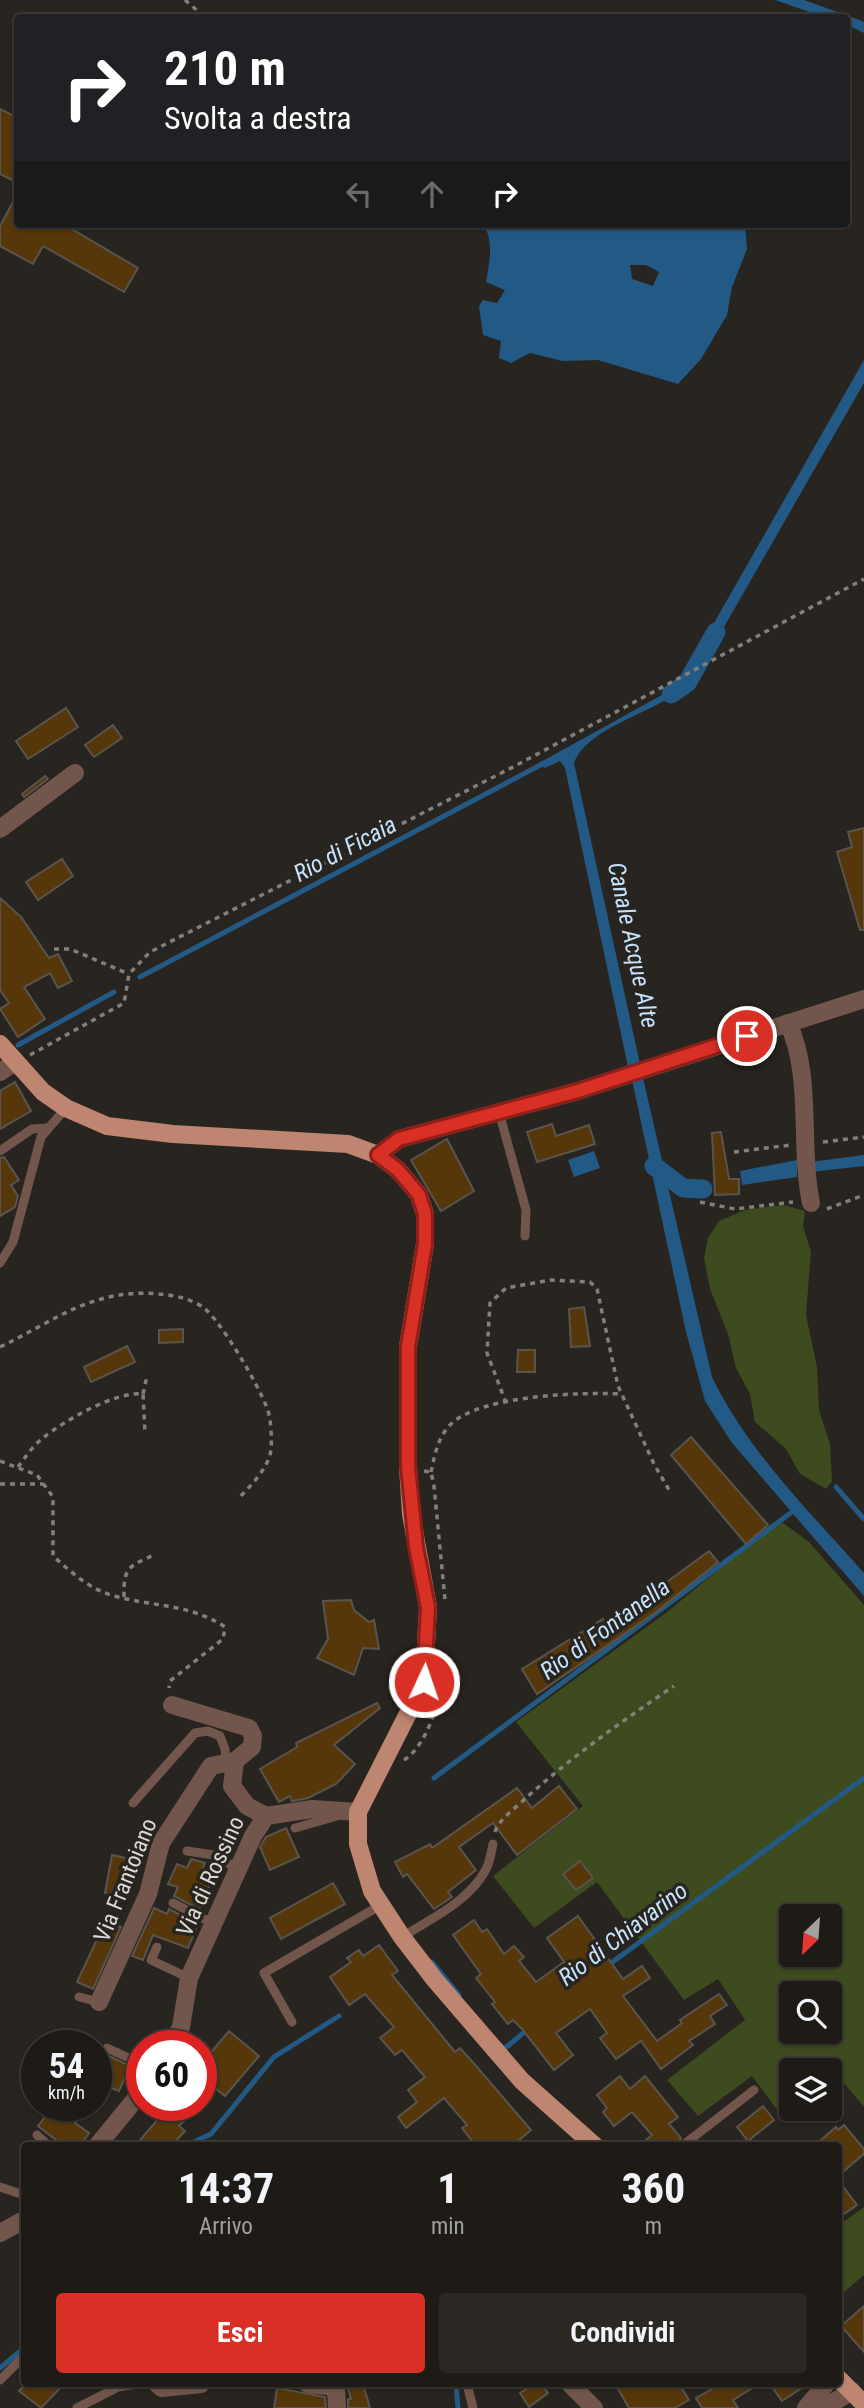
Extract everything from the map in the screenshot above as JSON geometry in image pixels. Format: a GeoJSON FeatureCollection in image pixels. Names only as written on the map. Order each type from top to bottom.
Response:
{"type":"FeatureCollection","features":[{"type":"Feature","properties":{"kind":"main road"},"geometry":{"type":"LineString","coordinates":[[0,1044],[8,1067],[66,1108],[107,1126],[141,1132],[316,1140],[348,1144],[378,1155],[398,1170],[419,1195],[425,1214],[425,1244],[408,1347],[408,1467],[413,1525],[428,1607],[424,1682],[358,1812],[358,1844],[372,1891],[402,1937],[522,2081],[591,2142]]}},
{"type":"Feature","properties":{"kind":"main road"},"geometry":{"type":"LineString","coordinates":[[842,2382],[858,2398]]}},
{"type":"Feature","properties":{"kind":"street"},"geometry":{"type":"LineString","coordinates":[[0,829],[75,774]]}},
{"type":"Feature","properties":{"kind":"street"},"geometry":{"type":"LineString","coordinates":[[378,1155],[399,1139],[635,1073],[864,999]]}},
{"type":"Feature","properties":{"kind":"street"},"geometry":{"type":"LineString","coordinates":[[788,1023],[798,1057],[806,1144],[804,1168],[811,1203]]}},
{"type":"Feature","properties":{"kind":"street","name":"Via Frantoiano"},"geometry":{"type":"LineString","coordinates":[[99,2002],[148,1894],[161,1843],[211,1766],[230,1761],[252,1747],[253,1736],[249,1728],[172,1705]]}},
{"type":"Feature","properties":{"kind":"street"},"geometry":{"type":"LineString","coordinates":[[230,1761],[232,1786],[247,1806],[266,1816]]}},
{"type":"Feature","properties":{"kind":"street","name":"Via di Rossino"},"geometry":{"type":"LineString","coordinates":[[179,2030],[189,1978],[253,1836],[266,1816],[312,1809],[358,1812]]}},
{"type":"Feature","properties":{"kind":"street"},"geometry":{"type":"LineString","coordinates":[[100,2142],[126,2111]]}},
{"type":"Feature","properties":{"kind":"street"},"geometry":{"type":"LineString","coordinates":[[0,2233],[21,2222]]}},
{"type":"Feature","properties":{"kind":"street"},"geometry":{"type":"LineString","coordinates":[[336,2387],[337,2408]]}},
{"type":"Feature","properties":{"kind":"street"},"geometry":{"type":"LineString","coordinates":[[573,2387],[594,2408]]}},
{"type":"Feature","properties":{"kind":"street"},"geometry":{"type":"LineString","coordinates":[[806,2408],[812,2387]]}},
{"type":"Feature","properties":{"kind":"street"},"geometry":{"type":"LineString","coordinates":[[806,2408],[824,2387]]}},
{"type":"Feature","properties":{"kind":"street"},"geometry":{"type":"LineString","coordinates":[[824,2408],[858,2398]]}},
{"type":"Feature","properties":{"kind":"lane"},"geometry":{"type":"LineString","coordinates":[[0,1263],[13,1242],[41,1137],[66,1108]]}},
{"type":"Feature","properties":{"kind":"lane"},"geometry":{"type":"LineString","coordinates":[[499,1112],[526,1210],[525,1236]]}},
{"type":"Feature","properties":{"kind":"lane"},"geometry":{"type":"LineString","coordinates":[[0,1151],[32,1129],[48,1128]]}},
{"type":"Feature","properties":{"kind":"lane"},"geometry":{"type":"LineString","coordinates":[[133,1803],[195,1733],[208,1731],[220,1736],[230,1761]]}},
{"type":"Feature","properties":{"kind":"lane"},"geometry":{"type":"LineString","coordinates":[[295,1828],[358,1812]]}},
{"type":"Feature","properties":{"kind":"lane"},"geometry":{"type":"LineString","coordinates":[[402,1937],[457,1902],[471,1888],[486,1871],[493,1844]]}},
{"type":"Feature","properties":{"kind":"lane"},"geometry":{"type":"LineString","coordinates":[[187,1851],[214,1855],[238,1869]]}},
{"type":"Feature","properties":{"kind":"lane"},"geometry":{"type":"LineString","coordinates":[[173,1903],[214,1924]]}},
{"type":"Feature","properties":{"kind":"lane"},"geometry":{"type":"LineString","coordinates":[[292,2022],[264,1973],[381,1905]]}},
{"type":"Feature","properties":{"kind":"lane"},"geometry":{"type":"LineString","coordinates":[[157,1947],[151,1960],[189,1978]]}},
{"type":"Feature","properties":{"kind":"lane"},"geometry":{"type":"LineString","coordinates":[[79,1997],[99,2002]]}},
{"type":"Feature","properties":{"kind":"lane"},"geometry":{"type":"LineString","coordinates":[[687,2142],[754,2090]]}},
{"type":"Feature","properties":{"kind":"lane"},"geometry":{"type":"LineString","coordinates":[[37,2135],[45,2142]]}},
{"type":"Feature","properties":{"kind":"lane"},"geometry":{"type":"LineString","coordinates":[[0,2187],[21,2194]]}},
{"type":"Feature","properties":{"kind":"lane"},"geometry":{"type":"LineString","coordinates":[[0,2380],[21,2359]]}},
{"type":"Feature","properties":{"kind":"lane"},"geometry":{"type":"LineString","coordinates":[[77,2408],[118,2387]]}},
{"type":"Feature","properties":{"kind":"lane"},"geometry":{"type":"LineString","coordinates":[[468,2387],[473,2408]]}},
{"type":"Feature","properties":{"kind":"path"},"geometry":{"type":"LineString","coordinates":[[185,0],[201,14]]}},
{"type":"Feature","properties":{"kind":"path"},"geometry":{"type":"LineString","coordinates":[[8,1067],[124,1003],[129,974],[150,952],[637,701],[864,579]]}},
{"type":"Feature","properties":{"kind":"path"},"geometry":{"type":"LineString","coordinates":[[54,949],[70,949],[129,974]]}},
{"type":"Feature","properties":{"kind":"path"},"geometry":{"type":"LineString","coordinates":[[700,1202],[735,1209],[778,1202],[811,1203],[817,1208],[827,1209],[864,1195]]}},
{"type":"Feature","properties":{"kind":"path"},"geometry":{"type":"LineString","coordinates":[[506,1403],[487,1353],[490,1303],[506,1287],[551,1280],[590,1282],[597,1289],[622,1394],[669,1490]]}},
{"type":"Feature","properties":{"kind":"path"},"geometry":{"type":"LineString","coordinates":[[0,1347],[70,1310],[108,1294],[159,1294],[186,1299],[205,1309],[240,1359],[268,1410],[271,1451],[257,1479],[239,1498]]}},
{"type":"Feature","properties":{"kind":"path"},"geometry":{"type":"LineString","coordinates":[[145,1433],[144,1394],[147,1376]]}},
{"type":"Feature","properties":{"kind":"path"},"geometry":{"type":"LineString","coordinates":[[18,1467],[41,1438],[82,1413],[132,1393],[144,1394]]}},
{"type":"Feature","properties":{"kind":"path"},"geometry":{"type":"LineString","coordinates":[[431,1472],[437,1444],[453,1422],[488,1407],[535,1397],[622,1394]]}},
{"type":"Feature","properties":{"kind":"path"},"geometry":{"type":"LineString","coordinates":[[0,1461],[37,1475],[53,1497],[54,1556],[79,1580],[110,1595],[187,1608],[208,1615],[225,1627],[223,1639],[215,1647],[170,1681],[168,1695],[172,1705]]}},
{"type":"Feature","properties":{"kind":"path"},"geometry":{"type":"LineString","coordinates":[[0,1484],[43,1484]]}},
{"type":"Feature","properties":{"kind":"path"},"geometry":{"type":"LineString","coordinates":[[124,1597],[124,1578],[130,1565],[156,1554]]}},
{"type":"Feature","properties":{"kind":"path"},"geometry":{"type":"LineString","coordinates":[[493,1844],[496,1828],[555,1772],[602,1734],[674,1686]]}},
{"type":"Feature","properties":{"kind":"green space"},"geometry":{"type":"Polygon","coordinates":[[[784,1205],[805,1211],[803,1226],[811,1252],[806,1315],[817,1367],[819,1410],[830,1444],[832,1481],[826,1489],[800,1474],[786,1449],[755,1422],[750,1394],[736,1368],[728,1334],[710,1289],[704,1258],[708,1238],[719,1221],[745,1210],[784,1205]]]}},
{"type":"Feature","properties":{"kind":"green space"},"geometry":{"type":"Polygon","coordinates":[[[779,1520],[809,1542],[864,1605],[864,2107],[842,2081],[842,2058],[779,2058],[779,2112],[752,2076],[698,2116],[667,2080],[745,2020],[718,1979],[684,2000],[597,1882],[534,1928],[493,1876],[583,1806],[516,1722],[667,1612],[779,1520]]]}},
{"type":"Feature","properties":{"kind":"green space"},"geometry":{"type":"Polygon","coordinates":[[[864,2207],[864,2275],[842,2294],[842,2223],[864,2207]]]}},
{"type":"Feature","properties":{"kind":"water"},"geometry":{"type":"Polygon","coordinates":[[[775,0],[804,0],[843,14],[815,14],[775,0]]]}},
{"type":"Feature","properties":{"kind":"water"},"geometry":{"type":"Polygon","coordinates":[[[850,16],[864,22],[864,33],[850,26],[850,16]]]}},
{"type":"Feature","properties":{"kind":"water"},"geometry":{"type":"Polygon","coordinates":[[[485,228],[745,228],[747,249],[732,287],[727,315],[701,359],[678,384],[598,360],[563,361],[530,353],[511,363],[499,358],[501,341],[483,335],[479,306],[483,300],[497,303],[505,290],[486,282],[489,237],[485,228]],[[630,265],[632,279],[653,286],[659,272],[646,265],[630,265]]]}},
{"type":"Feature","properties":{"kind":"water"},"geometry":{"type":"Polygon","coordinates":[[[864,360],[864,383],[709,653],[694,658],[864,360]]]}},
{"type":"Feature","properties":{"kind":"water"},"geometry":{"type":"Polygon","coordinates":[[[698,675],[668,699],[596,737],[583,749],[574,763],[640,1064],[628,1067],[565,768],[560,761],[545,768],[539,763],[698,675]]]}},
{"type":"Feature","properties":{"kind":"water"},"geometry":{"type":"Polygon","coordinates":[[[643,1078],[712,1377],[743,1431],[762,1456],[864,1573],[864,1596],[732,1443],[705,1401],[686,1332],[632,1080],[643,1078]]]}},
{"type":"Feature","properties":{"kind":"water"},"geometry":{"type":"Polygon","coordinates":[[[594,1151],[600,1168],[574,1177],[568,1160],[594,1151]]]}},
{"type":"Feature","properties":{"kind":"water"},"geometry":{"type":"Polygon","coordinates":[[[864,1155],[864,1166],[811,1172],[810,1162],[864,1155]]]}},
{"type":"Feature","properties":{"kind":"water"},"geometry":{"type":"Polygon","coordinates":[[[797,1160],[797,1177],[742,1185],[740,1171],[797,1160]]]}},
{"type":"Feature","properties":{"kind":"building"},"geometry":{"type":"Polygon","coordinates":[[[0,109],[14,116],[14,181],[0,174],[0,109]]]}},
{"type":"Feature","properties":{"kind":"building"},"geometry":{"type":"Polygon","coordinates":[[[14,200],[14,228],[70,228],[138,268],[124,292],[43,246],[33,264],[0,246],[0,226],[14,200]]]}},
{"type":"Feature","properties":{"kind":"building"},"geometry":{"type":"Polygon","coordinates":[[[66,708],[78,727],[28,759],[16,741],[66,708]]]}},
{"type":"Feature","properties":{"kind":"building"},"geometry":{"type":"Polygon","coordinates":[[[113,725],[122,738],[94,757],[85,745],[113,725]]]}},
{"type":"Feature","properties":{"kind":"building"},"geometry":{"type":"Polygon","coordinates":[[[45,776],[48,779],[24,797],[22,794],[45,776]]]}},
{"type":"Feature","properties":{"kind":"building"},"geometry":{"type":"Polygon","coordinates":[[[864,828],[864,930],[860,930],[837,852],[852,847],[848,832],[864,828]]]}},
{"type":"Feature","properties":{"kind":"building"},"geometry":{"type":"Polygon","coordinates":[[[62,859],[73,876],[38,900],[26,882],[62,859]]]}},
{"type":"Feature","properties":{"kind":"building"},"geometry":{"type":"Polygon","coordinates":[[[0,898],[21,917],[49,958],[58,954],[72,981],[58,988],[50,973],[24,987],[45,1019],[18,1037],[0,1009],[9,1003],[0,990],[0,898]]]}},
{"type":"Feature","properties":{"kind":"building"},"geometry":{"type":"Polygon","coordinates":[[[15,1082],[31,1111],[0,1129],[0,1091],[15,1082]]]}},
{"type":"Feature","properties":{"kind":"building"},"geometry":{"type":"Polygon","coordinates":[[[552,1124],[556,1136],[589,1125],[595,1144],[537,1162],[527,1132],[552,1124]]]}},
{"type":"Feature","properties":{"kind":"building"},"geometry":{"type":"Polygon","coordinates":[[[721,1132],[729,1179],[739,1179],[739,1194],[715,1195],[712,1133],[721,1132]]]}},
{"type":"Feature","properties":{"kind":"building"},"geometry":{"type":"Polygon","coordinates":[[[447,1139],[474,1191],[441,1211],[411,1160],[447,1139]]]}},
{"type":"Feature","properties":{"kind":"building"},"geometry":{"type":"Polygon","coordinates":[[[4,1157],[19,1180],[11,1185],[18,1196],[15,1207],[0,1216],[0,1158],[4,1157]]]}},
{"type":"Feature","properties":{"kind":"building"},"geometry":{"type":"Polygon","coordinates":[[[584,1307],[590,1346],[571,1347],[569,1309],[584,1307]]]}},
{"type":"Feature","properties":{"kind":"building"},"geometry":{"type":"Polygon","coordinates":[[[183,1329],[183,1342],[159,1343],[159,1330],[183,1329]]]}},
{"type":"Feature","properties":{"kind":"building"},"geometry":{"type":"Polygon","coordinates":[[[127,1346],[135,1362],[91,1382],[84,1367],[127,1346]]]}},
{"type":"Feature","properties":{"kind":"building"},"geometry":{"type":"Polygon","coordinates":[[[518,1350],[535,1350],[535,1372],[517,1372],[518,1350]]]}},
{"type":"Feature","properties":{"kind":"building"},"geometry":{"type":"Polygon","coordinates":[[[691,1437],[768,1525],[746,1544],[671,1455],[691,1437]]]}},
{"type":"Feature","properties":{"kind":"building"},"geometry":{"type":"Polygon","coordinates":[[[709,1551],[718,1562],[656,1612],[537,1694],[522,1669],[603,1619],[607,1626],[709,1551]]]}},
{"type":"Feature","properties":{"kind":"building"},"geometry":{"type":"Polygon","coordinates":[[[351,1600],[354,1610],[369,1622],[374,1620],[379,1649],[363,1648],[354,1675],[317,1658],[328,1639],[323,1601],[351,1600]]]}},
{"type":"Feature","properties":{"kind":"building"},"geometry":{"type":"Polygon","coordinates":[[[377,1703],[380,1708],[334,1745],[355,1764],[336,1784],[308,1798],[292,1801],[290,1796],[279,1802],[260,1769],[297,1747],[296,1743],[377,1703]]]}},
{"type":"Feature","properties":{"kind":"building"},"geometry":{"type":"Polygon","coordinates":[[[559,1786],[577,1809],[517,1855],[493,1823],[459,1847],[476,1870],[448,1892],[452,1897],[434,1909],[407,1874],[403,1877],[395,1862],[430,1844],[432,1848],[517,1788],[532,1808],[559,1786]]]}},
{"type":"Feature","properties":{"kind":"building"},"geometry":{"type":"Polygon","coordinates":[[[286,1828],[299,1857],[270,1870],[260,1847],[266,1837],[286,1828]]]}},
{"type":"Feature","properties":{"kind":"building"},"geometry":{"type":"Polygon","coordinates":[[[112,1855],[135,1860],[128,1897],[105,1893],[112,1855]]]}},
{"type":"Feature","properties":{"kind":"building"},"geometry":{"type":"Polygon","coordinates":[[[191,1859],[205,1863],[202,1870],[214,1875],[199,1909],[174,1896],[178,1887],[168,1884],[177,1864],[187,1868],[191,1859]]]}},
{"type":"Feature","properties":{"kind":"building"},"geometry":{"type":"Polygon","coordinates":[[[580,1861],[593,1878],[576,1890],[563,1874],[580,1861]]]}},
{"type":"Feature","properties":{"kind":"building"},"geometry":{"type":"Polygon","coordinates":[[[333,1883],[345,1904],[281,1939],[270,1918],[333,1883]]]}},
{"type":"Feature","properties":{"kind":"building"},"geometry":{"type":"Polygon","coordinates":[[[154,1908],[167,1914],[169,1909],[198,1924],[188,1948],[153,1935],[143,1960],[132,1956],[154,1908]]]}},
{"type":"Feature","properties":{"kind":"building"},"geometry":{"type":"Polygon","coordinates":[[[578,1916],[623,1979],[642,1966],[650,1978],[623,1996],[657,2041],[682,2023],[680,2020],[719,1994],[727,2005],[710,2016],[715,2024],[689,2041],[693,2045],[661,2069],[641,2041],[616,2059],[600,2038],[607,2033],[590,2009],[556,2033],[573,2055],[554,2070],[522,2029],[513,2020],[508,2024],[492,2004],[495,2002],[476,1978],[481,1974],[453,1935],[474,1920],[482,1932],[487,1929],[504,1954],[514,1946],[524,1957],[519,1961],[536,1982],[564,1962],[547,1938],[578,1916]]]}},
{"type":"Feature","properties":{"kind":"building"},"geometry":{"type":"Polygon","coordinates":[[[106,1920],[121,1927],[93,1989],[77,1982],[106,1920]]]}},
{"type":"Feature","properties":{"kind":"building"},"geometry":{"type":"Polygon","coordinates":[[[379,1945],[398,1971],[392,1975],[455,2052],[460,2048],[531,2130],[517,2142],[473,2142],[462,2128],[467,2125],[444,2098],[406,2128],[398,2117],[417,2102],[408,2090],[425,2077],[402,2050],[395,2055],[380,2038],[394,2027],[365,1994],[349,2005],[330,1977],[351,1962],[347,1958],[359,1950],[363,1956],[379,1945]]]}},
{"type":"Feature","properties":{"kind":"building"},"geometry":{"type":"Polygon","coordinates":[[[229,2031],[259,2056],[225,2096],[217,2090],[217,2045],[229,2031]]]}},
{"type":"Feature","properties":{"kind":"building"},"geometry":{"type":"Polygon","coordinates":[[[112,2057],[126,2064],[126,2075],[119,2091],[112,2088],[112,2057]]]}},
{"type":"Feature","properties":{"kind":"building"},"geometry":{"type":"Polygon","coordinates":[[[620,2076],[630,2089],[645,2076],[678,2117],[669,2124],[681,2138],[678,2142],[644,2142],[652,2135],[632,2112],[614,2126],[603,2112],[607,2108],[597,2095],[620,2076]]]}},
{"type":"Feature","properties":{"kind":"building"},"geometry":{"type":"Polygon","coordinates":[[[763,2106],[774,2120],[748,2141],[737,2127],[763,2106]]]}},
{"type":"Feature","properties":{"kind":"building"},"geometry":{"type":"Polygon","coordinates":[[[42,2121],[77,2121],[75,2123],[89,2133],[83,2142],[59,2142],[38,2126],[42,2121]]]}},
{"type":"Feature","properties":{"kind":"building"},"geometry":{"type":"Polygon","coordinates":[[[156,2121],[184,2121],[179,2126],[185,2131],[175,2142],[138,2142],[156,2121]]]}},
{"type":"Feature","properties":{"kind":"building"},"geometry":{"type":"Polygon","coordinates":[[[844,2125],[864,2149],[864,2154],[842,2173],[842,2142],[819,2142],[836,2127],[838,2130],[844,2125]]]}},
{"type":"Feature","properties":{"kind":"building"},"geometry":{"type":"Polygon","coordinates":[[[842,2185],[857,2205],[842,2215],[842,2185]]]}},
{"type":"Feature","properties":{"kind":"building"},"geometry":{"type":"Polygon","coordinates":[[[864,2306],[864,2352],[842,2327],[864,2306]]]}},
{"type":"Feature","properties":{"kind":"building"},"geometry":{"type":"Polygon","coordinates":[[[23,2387],[61,2387],[41,2408],[19,2391],[23,2387]]]}},
{"type":"Feature","properties":{"kind":"building"},"geometry":{"type":"Polygon","coordinates":[[[364,2387],[370,2408],[348,2408],[348,2399],[351,2399],[348,2388],[364,2387]]]}},
{"type":"Feature","properties":{"kind":"building"},"geometry":{"type":"Polygon","coordinates":[[[529,2387],[543,2387],[548,2393],[529,2407],[520,2393],[529,2387]]]}},
{"type":"Feature","properties":{"kind":"building"},"geometry":{"type":"Polygon","coordinates":[[[617,2387],[681,2387],[689,2400],[675,2408],[629,2408],[617,2387]]]}},
{"type":"Feature","properties":{"kind":"building"},"geometry":{"type":"Polygon","coordinates":[[[716,2387],[754,2387],[733,2400],[738,2408],[702,2408],[696,2398],[716,2387]]]}},
{"type":"Feature","properties":{"kind":"building"},"geometry":{"type":"Polygon","coordinates":[[[772,2387],[803,2387],[782,2401],[772,2387]]]}},
{"type":"Feature","properties":{"kind":"building"},"geometry":{"type":"Polygon","coordinates":[[[277,2388],[325,2397],[326,2408],[274,2408],[277,2388]]]}},
{"type":"Feature","properties":{"kind":"waterway","name":"Canale Acque Alte"},"geometry":{"type":"LineString","coordinates":[[671,694],[687,683],[716,632]]}},
{"type":"Feature","properties":{"kind":"waterway","name":"Rio di Ficaia"},"geometry":{"type":"LineString","coordinates":[[140,977],[546,762]]}},
{"type":"Feature","properties":{"kind":"waterway","name":"Rio di Ficaia"},"geometry":{"type":"LineString","coordinates":[[18,1045],[114,992]]}},
{"type":"Feature","properties":{"kind":"waterway"},"geometry":{"type":"LineString","coordinates":[[654,1166],[683,1188],[703,1189]]}},
{"type":"Feature","properties":{"kind":"waterway"},"geometry":{"type":"LineString","coordinates":[[836,1487],[864,1519]]}},
{"type":"Feature","properties":{"kind":"waterway","name":"Rio di Fontanella"},"geometry":{"type":"LineString","coordinates":[[434,1778],[796,1509]]}},
{"type":"Feature","properties":{"kind":"waterway","name":"Rio di Chiavarino"},"geometry":{"type":"LineString","coordinates":[[607,1966],[864,1778]]}},
{"type":"Feature","properties":{"kind":"waterway","name":"Rio di Chiavarino"},"geometry":{"type":"LineString","coordinates":[[432,1962],[459,1995]]}},
{"type":"Feature","properties":{"kind":"waterway","name":"Rio di Fontanella"},"geometry":{"type":"LineString","coordinates":[[194,2142],[211,2134],[274,2057],[339,2016]]}},
{"type":"Feature","properties":{"kind":"waterway","name":"Rio di Chiavarino"},"geometry":{"type":"LineString","coordinates":[[501,2046],[504,2049],[528,2029]]}},
{"type":"Feature","properties":{"kind":"waterway","name":"Rio di Fontanella"},"geometry":{"type":"LineString","coordinates":[[0,2368],[21,2350]]}},
{"type":"Feature","properties":{"kind":"waterway","name":"Rio di Chiavarino"},"geometry":{"type":"LineString","coordinates":[[456,2387],[458,2408]]}},
{"type":"Feature","properties":{"kind":"route"},"geometry":{"type":"LineString","coordinates":[[424,1682],[428,1607],[411,1514],[408,1467],[408,1347],[425,1244],[425,1214],[419,1195],[398,1170],[378,1155],[399,1139],[578,1091],[747,1036]]}}]}
